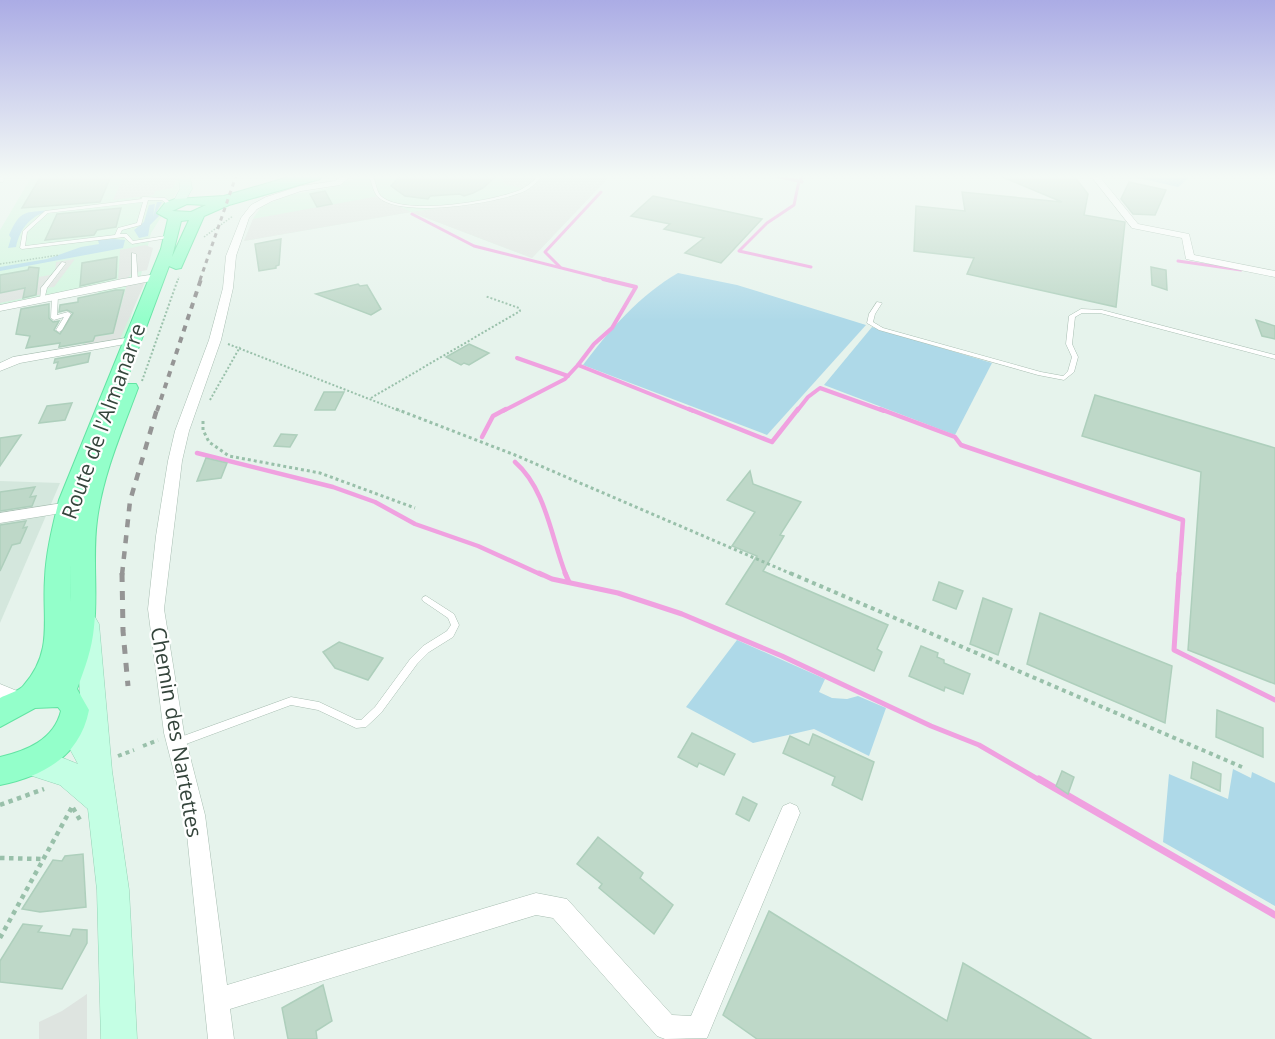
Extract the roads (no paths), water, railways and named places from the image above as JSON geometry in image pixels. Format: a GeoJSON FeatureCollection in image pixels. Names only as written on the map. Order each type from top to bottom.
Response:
{"type":"FeatureCollection","features":[{"type":"Feature","properties":{"kind":"main road","name":"Route de l'Almanarre"},"geometry":{"type":"LineString","coordinates":[[23,699],[56,657],[59,640],[57,578],[63,531],[69,507],[157,277],[172,236],[173,224]]}},
{"type":"Feature","properties":{"kind":"main road","name":"Route de l'Almanarre"},"geometry":{"type":"LineString","coordinates":[[23,699],[79,643],[83,588],[82,548],[86,517],[99,470],[159,308],[195,224]]}},
{"type":"Feature","properties":{"kind":"main road"},"geometry":{"type":"LineString","coordinates":[[83,588],[95,707],[90,794]]}},
{"type":"Feature","properties":{"kind":"main road"},"geometry":{"type":"LineString","coordinates":[[11,771],[55,747],[70,727],[75,710],[68,698],[23,699]]}},
{"type":"Feature","properties":{"kind":"main road"},"geometry":{"type":"LineString","coordinates":[[70,727],[90,794],[113,890],[119,1039]]}},
{"type":"Feature","properties":{"kind":"main road"},"geometry":{"type":"LineString","coordinates":[[11,771],[58,768],[87,785],[90,794]]}},
{"type":"Feature","properties":{"kind":"street","name":"Chemin des Nartettes"},"geometry":{"type":"LineString","coordinates":[[221,1039],[195,815],[177,743],[156,609],[157,584],[177,451],[215,340],[228,288],[231,256],[242,224]]}},
{"type":"Feature","properties":{"kind":"street"},"geometry":{"type":"LineString","coordinates":[[1134,224],[1186,236],[1189,257],[1275,274]]}},
{"type":"Feature","properties":{"kind":"street"},"geometry":{"type":"LineString","coordinates":[[0,308],[157,277]]}},
{"type":"Feature","properties":{"kind":"street"},"geometry":{"type":"LineString","coordinates":[[0,367],[17,360],[132,340]]}},
{"type":"Feature","properties":{"kind":"street"},"geometry":{"type":"LineString","coordinates":[[0,518],[69,507]]}},
{"type":"Feature","properties":{"kind":"street"},"geometry":{"type":"LineString","coordinates":[[215,1001],[536,904],[559,907],[666,1027],[698,1029],[790,813]]}},
{"type":"Feature","properties":{"kind":"lane"},"geometry":{"type":"LineString","coordinates":[[34,224],[25,232],[22,248],[125,235],[132,243],[172,236]]}},
{"type":"Feature","properties":{"kind":"lane"},"geometry":{"type":"LineString","coordinates":[[117,236],[120,229],[137,224]]}},
{"type":"Feature","properties":{"kind":"lane"},"geometry":{"type":"LineString","coordinates":[[134,254],[135,281]]}},
{"type":"Feature","properties":{"kind":"lane"},"geometry":{"type":"LineString","coordinates":[[42,299],[44,288],[64,263]]}},
{"type":"Feature","properties":{"kind":"lane"},"geometry":{"type":"LineString","coordinates":[[55,296],[54,318],[68,314],[59,330]]}},
{"type":"Feature","properties":{"kind":"lane"},"geometry":{"type":"LineString","coordinates":[[879,303],[872,314],[870,323],[882,328],[1040,374],[1064,378],[1071,372],[1075,357],[1069,344],[1072,316],[1081,310],[1100,311],[1275,357]]}},
{"type":"Feature","properties":{"kind":"lane"},"geometry":{"type":"LineString","coordinates":[[177,743],[291,701],[319,706],[356,724],[363,724],[378,710],[414,661],[426,649],[450,634],[455,625],[451,616],[426,599]]}},
{"type":"Feature","properties":{"kind":"waterway"},"geometry":{"type":"LineString","coordinates":[[432,224],[474,246],[609,280]]}},
{"type":"Feature","properties":{"kind":"waterway"},"geometry":{"type":"LineString","coordinates":[[560,267],[545,252],[571,224]]}},
{"type":"Feature","properties":{"kind":"waterway"},"geometry":{"type":"LineString","coordinates":[[766,224],[739,251],[811,267]]}},
{"type":"Feature","properties":{"kind":"waterway"},"geometry":{"type":"LineString","coordinates":[[1178,261],[1241,270]]}},
{"type":"Feature","properties":{"kind":"waterway"},"geometry":{"type":"LineString","coordinates":[[578,365],[594,344],[612,328],[636,287],[603,279]]}},
{"type":"Feature","properties":{"kind":"waterway"},"geometry":{"type":"LineString","coordinates":[[517,358],[568,376]]}},
{"type":"Feature","properties":{"kind":"waterway"},"geometry":{"type":"LineString","coordinates":[[568,376],[578,365]]}},
{"type":"Feature","properties":{"kind":"waterway"},"geometry":{"type":"LineString","coordinates":[[578,365],[693,411]]}},
{"type":"Feature","properties":{"kind":"waterway"},"geometry":{"type":"LineString","coordinates":[[503,411],[568,376]]}},
{"type":"Feature","properties":{"kind":"waterway"},"geometry":{"type":"LineString","coordinates":[[797,411],[808,397],[820,388],[884,411]]}},
{"type":"Feature","properties":{"kind":"waterway"},"geometry":{"type":"LineString","coordinates":[[482,437],[493,416],[506,409]]}},
{"type":"Feature","properties":{"kind":"waterway"},"geometry":{"type":"LineString","coordinates":[[689,409],[772,442],[798,409]]}},
{"type":"Feature","properties":{"kind":"waterway"},"geometry":{"type":"LineString","coordinates":[[880,409],[955,437],[961,445],[1183,520],[1179,575]]}},
{"type":"Feature","properties":{"kind":"waterway"},"geometry":{"type":"LineString","coordinates":[[197,453],[333,487],[375,502],[415,524],[478,546],[542,575]]}},
{"type":"Feature","properties":{"kind":"waterway"},"geometry":{"type":"LineString","coordinates":[[515,462],[534,486],[541,500],[566,575]]}},
{"type":"Feature","properties":{"kind":"waterway"},"geometry":{"type":"LineString","coordinates":[[539,573],[552,579],[618,593],[682,614],[782,656],[931,726],[979,745],[1041,781]]}},
{"type":"Feature","properties":{"kind":"waterway"},"geometry":{"type":"LineString","coordinates":[[565,573],[569,582]]}},
{"type":"Feature","properties":{"kind":"waterway"},"geometry":{"type":"LineString","coordinates":[[1179,573],[1174,650],[1275,700]]}},
{"type":"Feature","properties":{"kind":"waterway"},"geometry":{"type":"LineString","coordinates":[[1039,779],[1275,915]]}},
{"type":"Feature","properties":{"kind":"railway"},"geometry":{"type":"LineString","coordinates":[[200,280],[219,224]]}},
{"type":"Feature","properties":{"kind":"railway"},"geometry":{"type":"LineString","coordinates":[[157,411],[201,279]]}},
{"type":"Feature","properties":{"kind":"railway"},"geometry":{"type":"LineString","coordinates":[[122,575],[130,501],[157,409]]}},
{"type":"Feature","properties":{"kind":"railway"},"geometry":{"type":"LineString","coordinates":[[122,575],[123,631],[128,686]]}}]}
